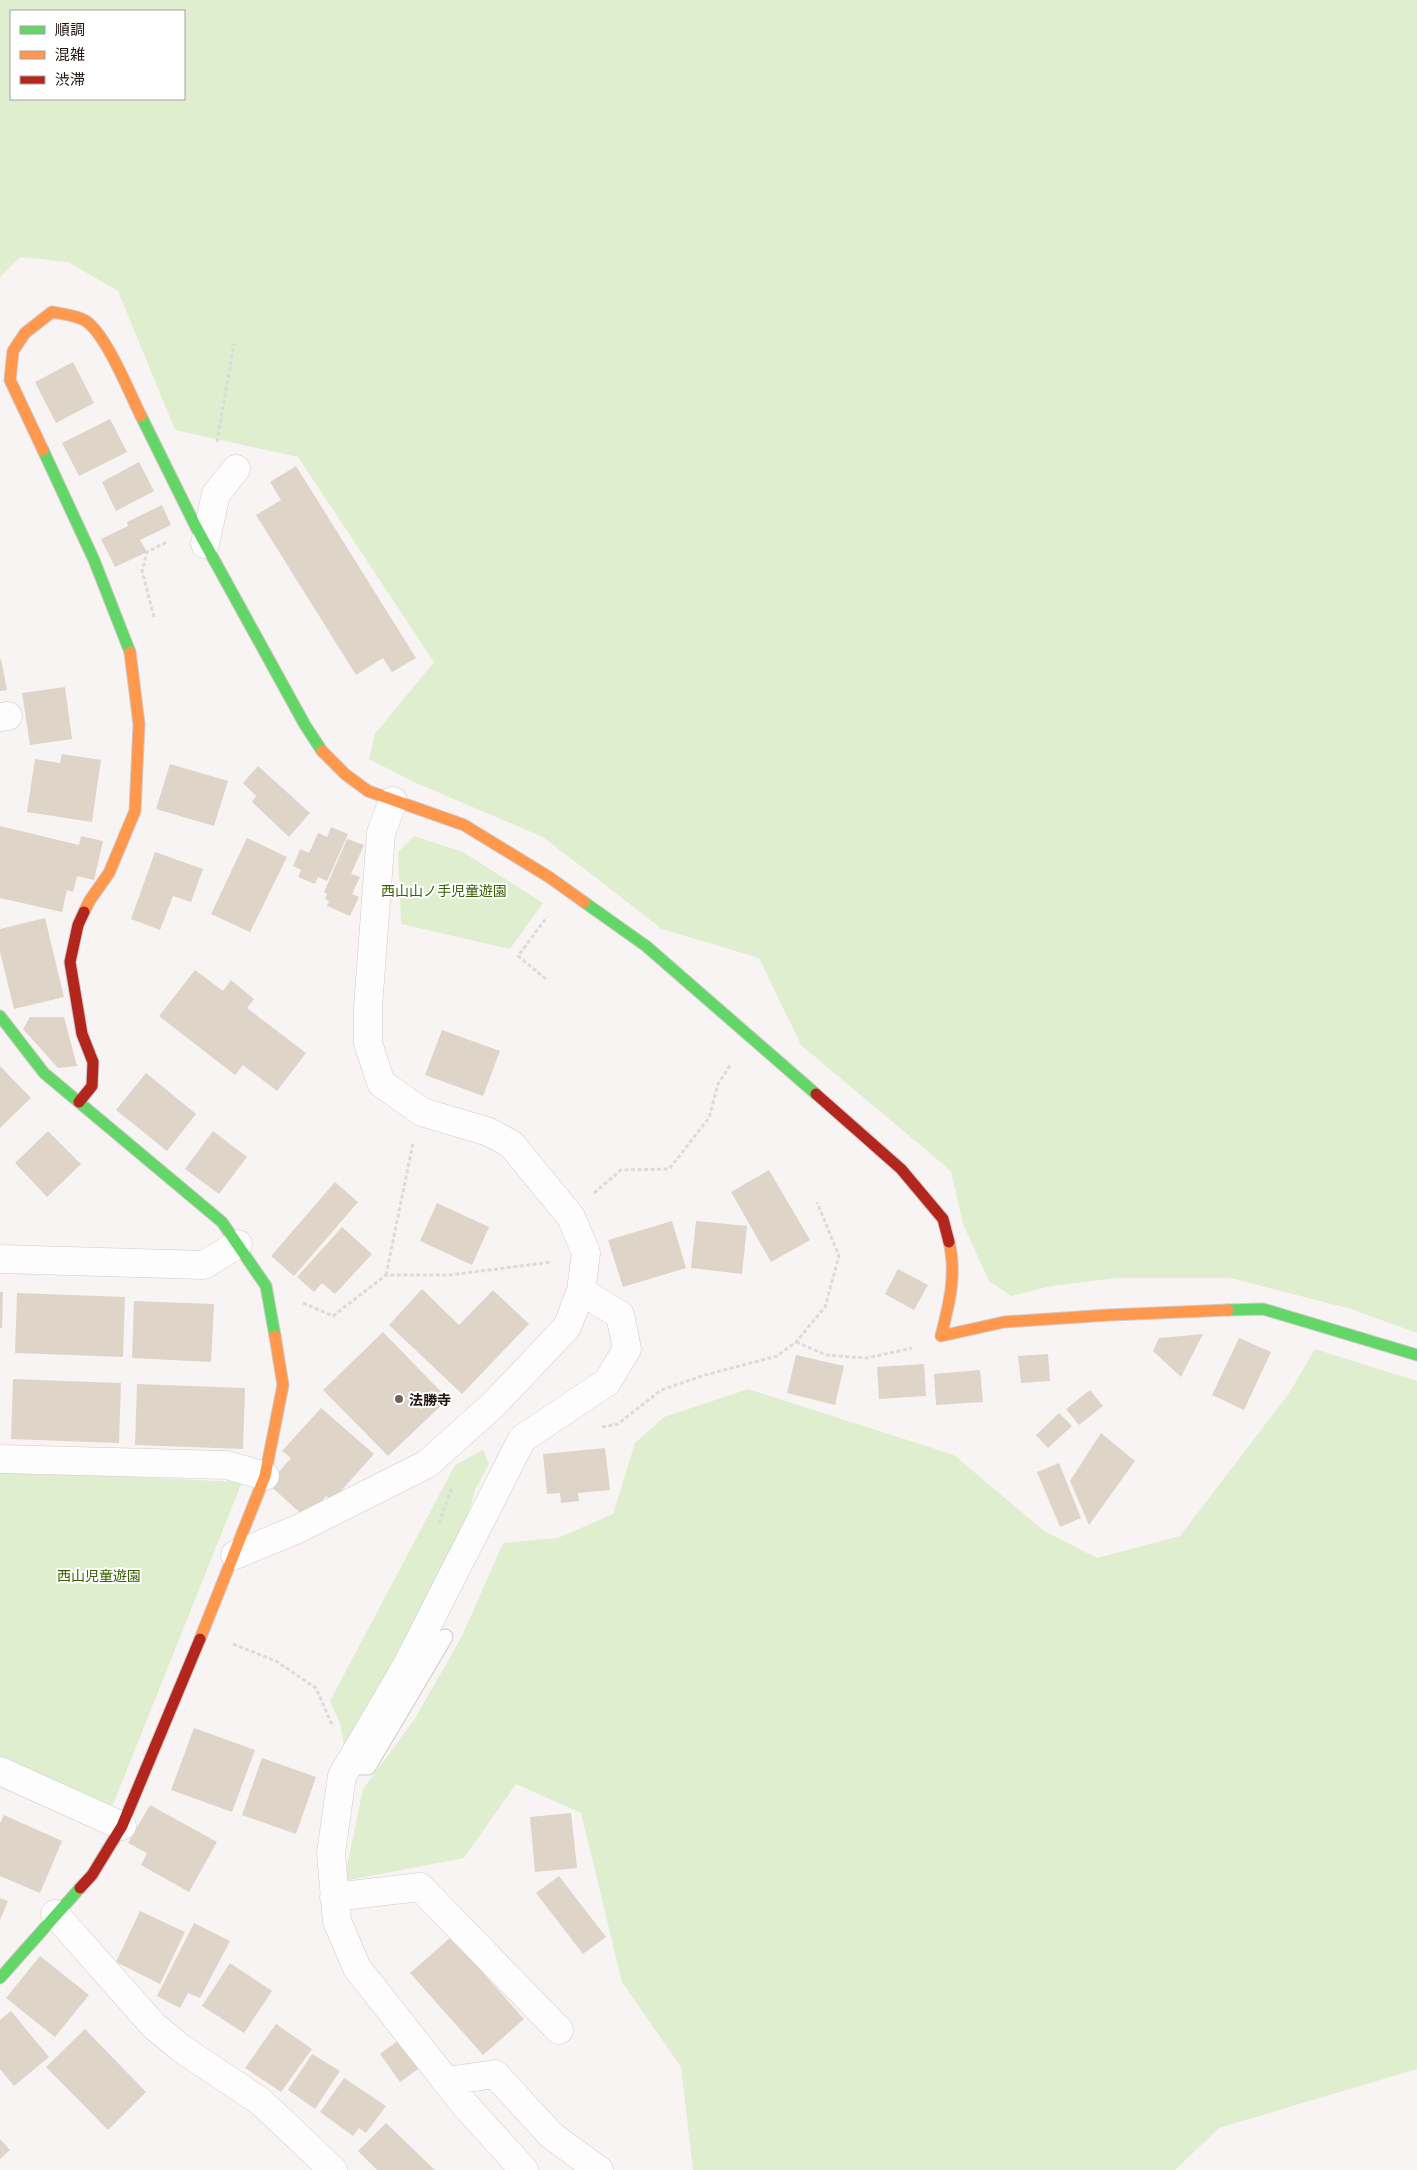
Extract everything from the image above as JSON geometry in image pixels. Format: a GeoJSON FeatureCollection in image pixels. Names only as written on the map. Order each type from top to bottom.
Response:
{"type":"FeatureCollection","features":[{"type":"Feature","properties":{"kind":"street"},"geometry":{"type":"LineString","coordinates":[[79,1102],[92,1086],[93,1062],[82,1034],[70,962],[78,925],[90,900],[109,873],[134,811],[140,724],[130,651],[94,560],[10,380],[13,352],[25,333],[52,312],[81,317],[94,328],[107,348],[200,535],[301,717],[323,752],[345,774],[360,785],[393,801],[464,825],[549,877],[646,946],[901,1169],[943,1219],[953,1258],[951,1298],[941,1336],[1004,1322],[1109,1315],[1263,1309],[1417,1355]]}},
{"type":"Feature","properties":{"kind":"street"},"geometry":{"type":"LineString","coordinates":[[200,535],[216,494],[236,469]]}},
{"type":"Feature","properties":{"kind":"street"},"geometry":{"type":"LineString","coordinates":[[235,1556],[298,1529],[427,1464],[494,1404],[567,1327],[581,1291],[586,1253],[569,1214],[511,1144],[488,1132],[422,1112],[381,1083],[368,1042],[368,1006],[381,833],[393,801]]}},
{"type":"Feature","properties":{"kind":"street"},"geometry":{"type":"LineString","coordinates":[[0,1016],[44,1073],[222,1222],[266,1286],[283,1385],[265,1476],[235,1556],[122,1826],[92,1875],[55,1914],[0,1978]]}},
{"type":"Feature","properties":{"kind":"street"},"geometry":{"type":"LineString","coordinates":[[0,1259],[204,1265],[238,1244]]}},
{"type":"Feature","properties":{"kind":"street"},"geometry":{"type":"LineString","coordinates":[[524,2170],[447,2081],[357,1968],[337,1921],[330,1853],[345,1772],[407,1665],[522,1439],[607,1382],[627,1350],[620,1315],[581,1291]]}},
{"type":"Feature","properties":{"kind":"street"},"geometry":{"type":"LineString","coordinates":[[0,1459],[227,1465],[265,1476]]}},
{"type":"Feature","properties":{"kind":"street"},"geometry":{"type":"LineString","coordinates":[[0,1771],[122,1826]]}},
{"type":"Feature","properties":{"kind":"street"},"geometry":{"type":"LineString","coordinates":[[334,1897],[420,1886],[560,2030]]}},
{"type":"Feature","properties":{"kind":"street"},"geometry":{"type":"LineString","coordinates":[[55,1914],[154,2026],[182,2049],[260,2101],[333,2170]]}},
{"type":"Feature","properties":{"kind":"street"},"geometry":{"type":"LineString","coordinates":[[447,2081],[495,2074],[552,2136],[599,2170]]}},
{"type":"Feature","properties":{"kind":"lane"},"geometry":{"type":"LineString","coordinates":[[345,1772],[368,1767],[445,1637]]}},
{"type":"Feature","properties":{"kind":"path"},"geometry":{"type":"LineString","coordinates":[[130,651],[156,622],[142,570],[146,552],[200,535]]}},
{"type":"Feature","properties":{"kind":"path"},"geometry":{"type":"LineString","coordinates":[[546,979],[518,956],[566,890]]}},
{"type":"Feature","properties":{"kind":"path"},"geometry":{"type":"LineString","coordinates":[[569,1214],[621,1170],[669,1169],[710,1118],[718,1084],[748,1035]]}},
{"type":"Feature","properties":{"kind":"path"},"geometry":{"type":"LineString","coordinates":[[386,1275],[413,1143]]}},
{"type":"Feature","properties":{"kind":"path"},"geometry":{"type":"LineString","coordinates":[[599,1428],[618,1424],[661,1390],[705,1375],[777,1356],[796,1342],[825,1307],[839,1256],[817,1202]]}},
{"type":"Feature","properties":{"kind":"path"},"geometry":{"type":"LineString","coordinates":[[266,1286],[333,1316],[386,1275],[450,1275],[556,1261],[586,1253]]}},
{"type":"Feature","properties":{"kind":"path"},"geometry":{"type":"LineString","coordinates":[[796,1342],[826,1355],[867,1358],[914,1348],[941,1336]]}},
{"type":"Feature","properties":{"kind":"path"},"geometry":{"type":"LineString","coordinates":[[436,1532],[454,1482]]}},
{"type":"Feature","properties":{"kind":"path"},"geometry":{"type":"LineString","coordinates":[[201,1637],[222,1639],[276,1662],[316,1688],[334,1729],[345,1772]]}},
{"type":"Feature","properties":{"kind":"green space"},"geometry":{"type":"Polygon","coordinates":[[[0,0],[1417,0],[1417,1333],[1351,1309],[1230,1278],[1117,1278],[1051,1286],[1011,1296],[989,1281],[963,1224],[951,1171],[801,1045],[759,958],[662,929],[543,837],[416,783],[369,759],[375,734],[434,662],[298,457],[175,430],[118,291],[68,262],[20,257],[0,277],[0,0]]]}},
{"type":"Feature","properties":{"kind":"green space","name":"西山山ノ手児童遊園"},"geometry":{"type":"Polygon","coordinates":[[[414,836],[463,852],[543,903],[510,949],[401,924],[398,852],[414,836]]]}},
{"type":"Feature","properties":{"kind":"green space"},"geometry":{"type":"Polygon","coordinates":[[[1315,1349],[1417,1381],[1417,2069],[1219,2128],[1175,2170],[693,2170],[681,2067],[622,1982],[581,1813],[516,1784],[464,1858],[344,1881],[363,1789],[414,1720],[462,1636],[503,1543],[558,1538],[613,1514],[635,1443],[664,1417],[748,1389],[954,1455],[1044,1531],[1097,1558],[1180,1536],[1290,1392],[1315,1349]]]}},
{"type":"Feature","properties":{"kind":"green space"},"geometry":{"type":"Polygon","coordinates":[[[483,1450],[489,1464],[475,1490],[467,1519],[345,1752],[340,1723],[330,1701],[455,1465],[483,1450]]]}},
{"type":"Feature","properties":{"kind":"green space","name":"西山児童遊園"},"geometry":{"type":"Polygon","coordinates":[[[0,1471],[242,1482],[112,1807],[0,1758],[0,1471]]]}},
{"type":"Feature","properties":{"kind":"building"},"geometry":{"type":"Polygon","coordinates":[[[73,362],[94,403],[56,423],[35,382],[73,362]]]}},
{"type":"Feature","properties":{"kind":"building"},"geometry":{"type":"Polygon","coordinates":[[[110,419],[127,452],[79,476],[62,443],[110,419]]]}},
{"type":"Feature","properties":{"kind":"building"},"geometry":{"type":"Polygon","coordinates":[[[139,462],[154,491],[116,511],[102,482],[139,462]]]}},
{"type":"Feature","properties":{"kind":"building"},"geometry":{"type":"Polygon","coordinates":[[[296,466],[416,658],[392,672],[383,658],[356,675],[256,515],[281,500],[270,482],[296,466]]]}},
{"type":"Feature","properties":{"kind":"building"},"geometry":{"type":"Polygon","coordinates":[[[162,505],[171,525],[140,540],[147,552],[115,567],[101,539],[128,526],[127,522],[162,505]]]}},
{"type":"Feature","properties":{"kind":"building"},"geometry":{"type":"Polygon","coordinates":[[[0,660],[7,690],[0,691],[0,660]]]}},
{"type":"Feature","properties":{"kind":"building"},"geometry":{"type":"Polygon","coordinates":[[[65,687],[72,739],[30,745],[22,693],[65,687]]]}},
{"type":"Feature","properties":{"kind":"building"},"geometry":{"type":"Polygon","coordinates":[[[62,754],[101,760],[92,822],[27,812],[35,759],[60,763],[62,754]]]}},
{"type":"Feature","properties":{"kind":"building"},"geometry":{"type":"Polygon","coordinates":[[[170,764],[228,781],[214,826],[156,809],[170,764]]]}},
{"type":"Feature","properties":{"kind":"building"},"geometry":{"type":"Polygon","coordinates":[[[258,766],[310,813],[289,837],[252,802],[256,796],[243,783],[258,766]]]}},
{"type":"Feature","properties":{"kind":"building"},"geometry":{"type":"Polygon","coordinates":[[[0,826],[79,845],[81,836],[103,841],[94,880],[77,876],[73,892],[67,890],[62,912],[0,898],[0,826]]]}},
{"type":"Feature","properties":{"kind":"building"},"geometry":{"type":"Polygon","coordinates":[[[331,827],[348,834],[327,881],[318,877],[315,884],[298,877],[301,870],[293,866],[300,849],[309,853],[318,833],[327,837],[331,827]]]}},
{"type":"Feature","properties":{"kind":"building"},"geometry":{"type":"Polygon","coordinates":[[[247,838],[287,857],[250,932],[211,914],[247,838]]]}},
{"type":"Feature","properties":{"kind":"building"},"geometry":{"type":"Polygon","coordinates":[[[347,839],[364,845],[351,874],[360,877],[352,894],[359,897],[350,916],[327,906],[329,901],[325,899],[327,894],[324,892],[347,839]]]}},
{"type":"Feature","properties":{"kind":"building"},"geometry":{"type":"Polygon","coordinates":[[[155,852],[203,869],[191,902],[173,896],[160,930],[131,919],[155,852]]]}},
{"type":"Feature","properties":{"kind":"building"},"geometry":{"type":"Polygon","coordinates":[[[45,918],[64,997],[14,1009],[0,952],[0,929],[45,918]]]}},
{"type":"Feature","properties":{"kind":"building"},"geometry":{"type":"Polygon","coordinates":[[[195,970],[223,991],[231,980],[254,999],[247,1008],[306,1053],[277,1091],[243,1065],[235,1075],[159,1016],[195,970]]]}},
{"type":"Feature","properties":{"kind":"building"},"geometry":{"type":"Polygon","coordinates":[[[30,1017],[64,1017],[77,1066],[58,1068],[23,1029],[30,1017]]]}},
{"type":"Feature","properties":{"kind":"building"},"geometry":{"type":"Polygon","coordinates":[[[442,1030],[500,1051],[483,1096],[425,1075],[442,1030]]]}},
{"type":"Feature","properties":{"kind":"building"},"geometry":{"type":"Polygon","coordinates":[[[0,1066],[31,1098],[0,1128],[0,1066]]]}},
{"type":"Feature","properties":{"kind":"building"},"geometry":{"type":"Polygon","coordinates":[[[146,1073],[196,1114],[167,1151],[116,1110],[146,1073]]]}},
{"type":"Feature","properties":{"kind":"building"},"geometry":{"type":"Polygon","coordinates":[[[48,1131],[81,1164],[47,1197],[15,1163],[48,1131]]]}},
{"type":"Feature","properties":{"kind":"building"},"geometry":{"type":"Polygon","coordinates":[[[213,1131],[247,1157],[219,1194],[185,1169],[213,1131]]]}},
{"type":"Feature","properties":{"kind":"building"},"geometry":{"type":"Polygon","coordinates":[[[769,1170],[810,1240],[771,1262],[731,1192],[769,1170]]]}},
{"type":"Feature","properties":{"kind":"building"},"geometry":{"type":"Polygon","coordinates":[[[335,1182],[358,1202],[294,1276],[271,1256],[335,1182]]]}},
{"type":"Feature","properties":{"kind":"building"},"geometry":{"type":"Polygon","coordinates":[[[437,1203],[489,1227],[472,1265],[420,1241],[437,1203]]]}},
{"type":"Feature","properties":{"kind":"building"},"geometry":{"type":"Polygon","coordinates":[[[672,1221],[686,1268],[623,1287],[608,1240],[672,1221]]]}},
{"type":"Feature","properties":{"kind":"building"},"geometry":{"type":"Polygon","coordinates":[[[696,1221],[747,1226],[742,1274],[691,1268],[696,1221]]]}},
{"type":"Feature","properties":{"kind":"building"},"geometry":{"type":"Polygon","coordinates":[[[342,1227],[372,1254],[335,1294],[322,1283],[314,1292],[297,1277],[342,1227]]]}},
{"type":"Feature","properties":{"kind":"building"},"geometry":{"type":"Polygon","coordinates":[[[898,1269],[928,1285],[914,1310],[885,1294],[898,1269]]]}},
{"type":"Feature","properties":{"kind":"building"},"geometry":{"type":"Polygon","coordinates":[[[422,1289],[459,1325],[493,1290],[529,1324],[462,1394],[389,1325],[422,1289]]]}},
{"type":"Feature","properties":{"kind":"building"},"geometry":{"type":"Polygon","coordinates":[[[0,1292],[3,1292],[2,1328],[0,1328],[0,1292]]]}},
{"type":"Feature","properties":{"kind":"building"},"geometry":{"type":"Polygon","coordinates":[[[17,1293],[125,1297],[123,1357],[15,1353],[17,1293]]]}},
{"type":"Feature","properties":{"kind":"building"},"geometry":{"type":"Polygon","coordinates":[[[134,1301],[214,1304],[211,1362],[132,1358],[134,1301]]]}},
{"type":"Feature","properties":{"kind":"building","name":"法勝寺"},"geometry":{"type":"Polygon","coordinates":[[[383,1332],[448,1399],[388,1456],[323,1390],[383,1332]]]}},
{"type":"Feature","properties":{"kind":"building"},"geometry":{"type":"Polygon","coordinates":[[[1203,1334],[1181,1377],[1153,1351],[1159,1338],[1203,1334]]]}},
{"type":"Feature","properties":{"kind":"building"},"geometry":{"type":"Polygon","coordinates":[[[1239,1338],[1271,1352],[1244,1410],[1212,1395],[1239,1338]]]}},
{"type":"Feature","properties":{"kind":"building"},"geometry":{"type":"Polygon","coordinates":[[[1048,1354],[1050,1381],[1021,1383],[1018,1356],[1048,1354]]]}},
{"type":"Feature","properties":{"kind":"building"},"geometry":{"type":"Polygon","coordinates":[[[796,1355],[844,1366],[835,1405],[787,1393],[796,1355]]]}},
{"type":"Feature","properties":{"kind":"building"},"geometry":{"type":"Polygon","coordinates":[[[924,1364],[926,1396],[879,1399],[877,1367],[924,1364]]]}},
{"type":"Feature","properties":{"kind":"building"},"geometry":{"type":"Polygon","coordinates":[[[980,1370],[983,1402],[936,1405],[934,1374],[980,1370]]]}},
{"type":"Feature","properties":{"kind":"building"},"geometry":{"type":"Polygon","coordinates":[[[13,1379],[121,1383],[119,1443],[11,1439],[13,1379]]]}},
{"type":"Feature","properties":{"kind":"building"},"geometry":{"type":"Polygon","coordinates":[[[137,1384],[245,1388],[243,1449],[135,1445],[137,1384]]]}},
{"type":"Feature","properties":{"kind":"building"},"geometry":{"type":"Polygon","coordinates":[[[1090,1390],[1103,1406],[1079,1425],[1066,1409],[1090,1390]]]}},
{"type":"Feature","properties":{"kind":"building"},"geometry":{"type":"Polygon","coordinates":[[[321,1408],[374,1454],[332,1501],[326,1496],[306,1518],[268,1484],[291,1458],[282,1451],[321,1408]]]}},
{"type":"Feature","properties":{"kind":"building"},"geometry":{"type":"Polygon","coordinates":[[[1059,1413],[1072,1426],[1048,1448],[1036,1435],[1059,1413]]]}},
{"type":"Feature","properties":{"kind":"building"},"geometry":{"type":"Polygon","coordinates":[[[1101,1433],[1135,1461],[1089,1525],[1070,1481],[1101,1433]]]}},
{"type":"Feature","properties":{"kind":"building"},"geometry":{"type":"Polygon","coordinates":[[[605,1448],[610,1490],[578,1493],[579,1501],[561,1503],[560,1493],[547,1494],[543,1454],[605,1448]]]}},
{"type":"Feature","properties":{"kind":"building"},"geometry":{"type":"Polygon","coordinates":[[[1059,1463],[1081,1518],[1060,1527],[1037,1472],[1059,1463]]]}},
{"type":"Feature","properties":{"kind":"building"},"geometry":{"type":"Polygon","coordinates":[[[194,1728],[255,1750],[232,1812],[171,1790],[194,1728]]]}},
{"type":"Feature","properties":{"kind":"building"},"geometry":{"type":"Polygon","coordinates":[[[262,1758],[316,1777],[296,1834],[242,1815],[262,1758]]]}},
{"type":"Feature","properties":{"kind":"building"},"geometry":{"type":"Polygon","coordinates":[[[150,1805],[217,1842],[189,1892],[141,1865],[147,1853],[128,1843],[150,1805]]]}},
{"type":"Feature","properties":{"kind":"building"},"geometry":{"type":"Polygon","coordinates":[[[571,1813],[577,1868],[535,1872],[530,1817],[571,1813]]]}},
{"type":"Feature","properties":{"kind":"building"},"geometry":{"type":"Polygon","coordinates":[[[4,1815],[62,1841],[40,1893],[0,1876],[0,1823],[4,1815]]]}},
{"type":"Feature","properties":{"kind":"building"},"geometry":{"type":"Polygon","coordinates":[[[559,1876],[606,1937],[583,1954],[536,1893],[559,1876]]]}},
{"type":"Feature","properties":{"kind":"building"},"geometry":{"type":"Polygon","coordinates":[[[0,1898],[8,1901],[0,1920],[0,1898]]]}},
{"type":"Feature","properties":{"kind":"building"},"geometry":{"type":"Polygon","coordinates":[[[140,1911],[185,1932],[160,1984],[116,1962],[140,1911]]]}},
{"type":"Feature","properties":{"kind":"building"},"geometry":{"type":"Polygon","coordinates":[[[194,1923],[230,1941],[200,1998],[188,1993],[180,2008],[157,1996],[194,1923]]]}},
{"type":"Feature","properties":{"kind":"building"},"geometry":{"type":"Polygon","coordinates":[[[451,1937],[524,2019],[483,2055],[410,1973],[451,1937]]]}},
{"type":"Feature","properties":{"kind":"building"},"geometry":{"type":"Polygon","coordinates":[[[40,1956],[89,1995],[55,2037],[6,1998],[40,1956]]]}},
{"type":"Feature","properties":{"kind":"building"},"geometry":{"type":"Polygon","coordinates":[[[230,1963],[272,1991],[244,2033],[202,2006],[230,1963]]]}},
{"type":"Feature","properties":{"kind":"building"},"geometry":{"type":"Polygon","coordinates":[[[11,2011],[49,2057],[14,2086],[0,2069],[0,2020],[11,2011]]]}},
{"type":"Feature","properties":{"kind":"building"},"geometry":{"type":"Polygon","coordinates":[[[276,2024],[312,2049],[281,2092],[245,2068],[276,2024]]]}},
{"type":"Feature","properties":{"kind":"building"},"geometry":{"type":"Polygon","coordinates":[[[85,2029],[146,2092],[108,2130],[46,2067],[85,2029]]]}},
{"type":"Feature","properties":{"kind":"building"},"geometry":{"type":"Polygon","coordinates":[[[400,2039],[421,2067],[400,2082],[380,2054],[400,2039]]]}},
{"type":"Feature","properties":{"kind":"building"},"geometry":{"type":"Polygon","coordinates":[[[312,2054],[340,2071],[315,2109],[288,2090],[312,2054]]]}},
{"type":"Feature","properties":{"kind":"building"},"geometry":{"type":"Polygon","coordinates":[[[344,2078],[386,2106],[366,2133],[359,2128],[353,2136],[320,2112],[344,2078]]]}},
{"type":"Feature","properties":{"kind":"building"},"geometry":{"type":"Polygon","coordinates":[[[386,2123],[435,2170],[377,2170],[358,2151],[386,2123]]]}},
{"type":"Feature","properties":{"kind":"building"},"geometry":{"type":"Polygon","coordinates":[[[0,2139],[10,2150],[0,2159],[0,2139]]]}},
{"type":"Feature","properties":{"kind":"traffic: fast"},"geometry":{"type":"LineString","coordinates":[[141,416],[196,527],[305,725],[322,751]]}},
{"type":"Feature","properties":{"kind":"traffic: fast"},"geometry":{"type":"LineString","coordinates":[[43,450],[94,560],[130,652]]}},
{"type":"Feature","properties":{"kind":"traffic: fast"},"geometry":{"type":"LineString","coordinates":[[584,902],[646,946],[816,1094]]}},
{"type":"Feature","properties":{"kind":"traffic: fast"},"geometry":{"type":"LineString","coordinates":[[0,1016],[44,1073],[222,1222],[266,1286],[275,1336]]}},
{"type":"Feature","properties":{"kind":"traffic: fast"},"geometry":{"type":"LineString","coordinates":[[1228,1310],[1263,1309],[1417,1355]]}},
{"type":"Feature","properties":{"kind":"traffic: fast"},"geometry":{"type":"LineString","coordinates":[[0,1978],[80,1888]]}},
{"type":"Feature","properties":{"kind":"traffic: slow"},"geometry":{"type":"LineString","coordinates":[[43,450],[10,380],[13,351],[25,333],[52,312],[78,317],[94,328],[124,379],[141,416]]}},
{"type":"Feature","properties":{"kind":"traffic: slow"},"geometry":{"type":"LineString","coordinates":[[84,912],[109,873],[135,811],[139,724],[130,652]]}},
{"type":"Feature","properties":{"kind":"traffic: slow"},"geometry":{"type":"LineString","coordinates":[[322,751],[345,774],[368,791],[464,825],[549,877],[584,902]]}},
{"type":"Feature","properties":{"kind":"traffic: slow"},"geometry":{"type":"LineString","coordinates":[[949,1242],[952,1278],[941,1336],[1004,1322],[1228,1310]]}},
{"type":"Feature","properties":{"kind":"traffic: slow"},"geometry":{"type":"LineString","coordinates":[[200,1639],[265,1476],[283,1385],[275,1336]]}},
{"type":"Feature","properties":{"kind":"traffic: jam"},"geometry":{"type":"LineString","coordinates":[[79,1102],[92,1086],[93,1062],[82,1034],[70,962],[78,925],[84,912]]}},
{"type":"Feature","properties":{"kind":"traffic: jam"},"geometry":{"type":"LineString","coordinates":[[816,1094],[901,1169],[943,1219],[949,1242]]}},
{"type":"Feature","properties":{"kind":"traffic: jam"},"geometry":{"type":"LineString","coordinates":[[80,1888],[92,1875],[122,1826],[200,1639]]}},
{"type":"Feature","properties":{"kind":"place","name":"法勝寺"},"geometry":{"type":"Point","coordinates":[399,1399]}}]}
